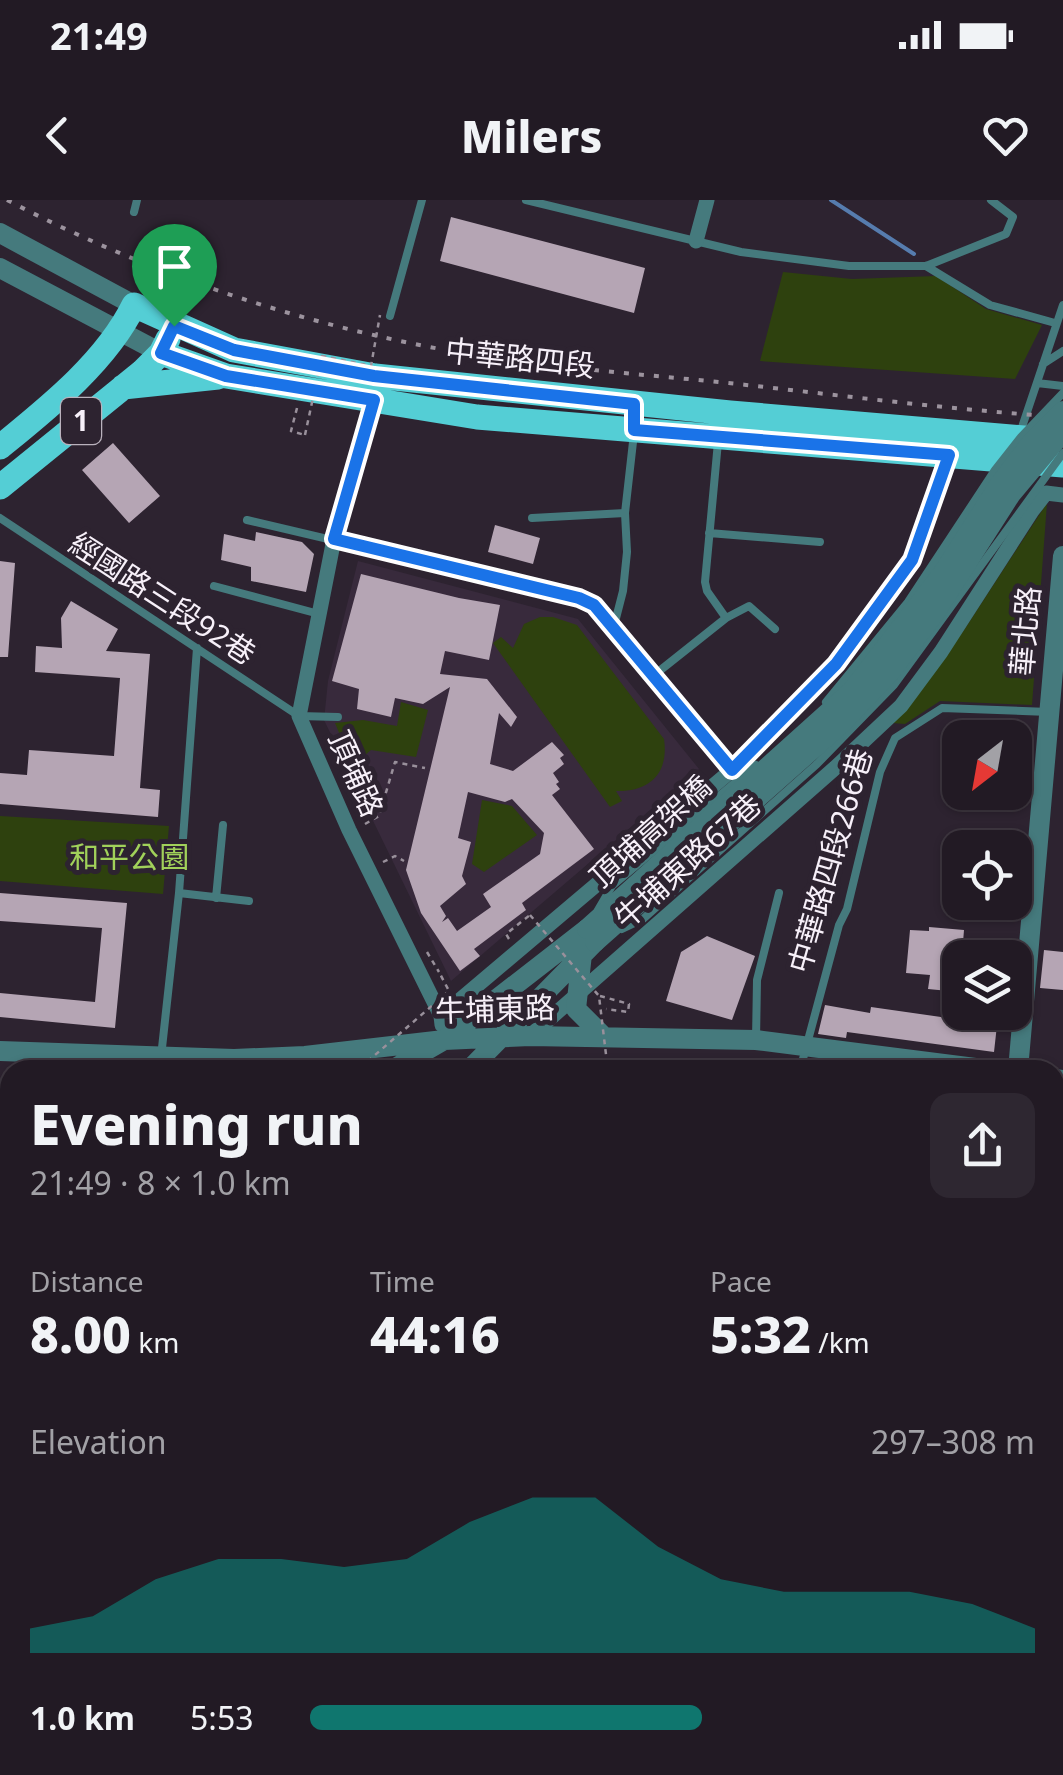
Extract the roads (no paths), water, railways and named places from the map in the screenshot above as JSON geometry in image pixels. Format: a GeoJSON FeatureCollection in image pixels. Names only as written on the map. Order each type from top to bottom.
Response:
{"type":"FeatureCollection","features":[{"type":"Feature","properties":{"kind":"main road","name":"中華路四段"},"geometry":{"type":"LineString","coordinates":[[134,305],[234,350],[357,373],[634,417],[952,444],[1063,465]]}},
{"type":"Feature","properties":{"kind":"main road","name":"1"},"geometry":{"type":"LineString","coordinates":[[0,447],[36,418],[122,330],[134,305]]}},
{"type":"Feature","properties":{"kind":"main road","name":"1"},"geometry":{"type":"LineString","coordinates":[[0,487],[161,353],[174,326]]}},
{"type":"Feature","properties":{"kind":"main road","name":"中華路四段"},"geometry":{"type":"LineString","coordinates":[[161,353],[226,376],[476,417],[634,417],[718,438],[952,444],[1018,437],[1063,441]]}},
{"type":"Feature","properties":{"kind":"main road"},"geometry":{"type":"LineString","coordinates":[[123,387],[226,376]]}},
{"type":"Feature","properties":{"kind":"street"},"geometry":{"type":"LineString","coordinates":[[696,241],[707,200]]}},
{"type":"Feature","properties":{"kind":"street","name":"中華路四段"},"geometry":{"type":"LineString","coordinates":[[0,233],[134,305]]}},
{"type":"Feature","properties":{"kind":"street","name":"中華路四段"},"geometry":{"type":"LineString","coordinates":[[0,268],[161,353]]}},
{"type":"Feature","properties":{"kind":"street","name":"頂埔路"},"geometry":{"type":"LineString","coordinates":[[374,400],[334,539],[299,716],[441,1016],[444,1040]]}},
{"type":"Feature","properties":{"kind":"street","name":"頂埔高架橋"},"geometry":{"type":"LineString","coordinates":[[588,942],[851,692],[943,573],[1030,443],[1063,411]]}},
{"type":"Feature","properties":{"kind":"street","name":"頂埔高架橋"},"geometry":{"type":"LineString","coordinates":[[588,942],[842,723],[891,671],[934,614],[1011,494],[1063,432]]}},
{"type":"Feature","properties":{"kind":"street"},"geometry":{"type":"LineString","coordinates":[[441,1016],[732,770],[842,656],[912,560],[952,444]]}},
{"type":"Feature","properties":{"kind":"street","name":"中華路四段266巷"},"geometry":{"type":"LineString","coordinates":[[895,738],[880,725],[900,706],[958,626],[1046,493],[1063,495]]}},
{"type":"Feature","properties":{"kind":"street","name":"華北路"},"geometry":{"type":"LineString","coordinates":[[1019,1060],[1053,725],[1063,556]]}},
{"type":"Feature","properties":{"kind":"street"},"geometry":{"type":"LineString","coordinates":[[842,656],[900,706]]}},
{"type":"Feature","properties":{"kind":"street","name":"牛埔東路67巷"},"geometry":{"type":"LineString","coordinates":[[530,1036],[880,725]]}},
{"type":"Feature","properties":{"kind":"street"},"geometry":{"type":"LineString","coordinates":[[588,942],[576,1009],[604,1037]]}},
{"type":"Feature","properties":{"kind":"street"},"geometry":{"type":"LineString","coordinates":[[479,1060],[588,942]]}},
{"type":"Feature","properties":{"kind":"street"},"geometry":{"type":"LineString","coordinates":[[409,1060],[588,942]]}},
{"type":"Feature","properties":{"kind":"street","name":"牛埔東路"},"geometry":{"type":"LineString","coordinates":[[327,1060],[444,1040],[530,1036],[756,1040],[918,1060]]}},
{"type":"Feature","properties":{"kind":"street","name":"牛埔東路"},"geometry":{"type":"LineString","coordinates":[[0,1051],[32,1060]]}},
{"type":"Feature","properties":{"kind":"lane"},"geometry":{"type":"LineString","coordinates":[[134,212],[137,200]]}},
{"type":"Feature","properties":{"kind":"lane"},"geometry":{"type":"LineString","coordinates":[[385,316],[422,200]]}},
{"type":"Feature","properties":{"kind":"lane"},"geometry":{"type":"LineString","coordinates":[[526,200],[740,252],[849,266],[926,266],[1006,234],[1012,217],[990,200]]}},
{"type":"Feature","properties":{"kind":"lane"},"geometry":{"type":"LineString","coordinates":[[926,266],[990,304],[1055,322]]}},
{"type":"Feature","properties":{"kind":"lane"},"geometry":{"type":"LineString","coordinates":[[1018,437],[1063,304]]}},
{"type":"Feature","properties":{"kind":"lane"},"geometry":{"type":"LineString","coordinates":[[1043,364],[1063,351]]}},
{"type":"Feature","properties":{"kind":"lane"},"geometry":{"type":"LineString","coordinates":[[1037,383],[1063,390]]}},
{"type":"Feature","properties":{"kind":"lane","name":"頂埔高架橋"},"geometry":{"type":"LineString","coordinates":[[588,942],[612,886],[823,706],[908,602],[1020,437],[1063,390]]}},
{"type":"Feature","properties":{"kind":"lane"},"geometry":{"type":"LineString","coordinates":[[614,626],[627,552],[625,513],[634,417]]}},
{"type":"Feature","properties":{"kind":"lane"},"geometry":{"type":"LineString","coordinates":[[718,438],[705,582],[726,618]]}},
{"type":"Feature","properties":{"kind":"lane","name":"頂埔高架橋"},"geometry":{"type":"LineString","coordinates":[[588,942],[644,919],[817,764],[894,685],[1063,453]]}},
{"type":"Feature","properties":{"kind":"lane"},"geometry":{"type":"LineString","coordinates":[[532,518],[625,513]]}},
{"type":"Feature","properties":{"kind":"lane","name":"經國路三段92巷"},"geometry":{"type":"LineString","coordinates":[[0,518],[299,716]]}},
{"type":"Feature","properties":{"kind":"lane"},"geometry":{"type":"LineString","coordinates":[[247,520],[579,598],[594,605],[732,770]]}},
{"type":"Feature","properties":{"kind":"lane"},"geometry":{"type":"LineString","coordinates":[[708,533],[820,542]]}},
{"type":"Feature","properties":{"kind":"lane"},"geometry":{"type":"LineString","coordinates":[[897,580],[958,626]]}},
{"type":"Feature","properties":{"kind":"lane"},"geometry":{"type":"LineString","coordinates":[[214,586],[320,614]]}},
{"type":"Feature","properties":{"kind":"lane"},"geometry":{"type":"LineString","coordinates":[[652,676],[726,618],[748,606],[775,629]]}},
{"type":"Feature","properties":{"kind":"lane"},"geometry":{"type":"LineString","coordinates":[[152,1060],[179,893],[197,648]]}},
{"type":"Feature","properties":{"kind":"lane"},"geometry":{"type":"LineString","coordinates":[[895,738],[942,708],[1053,725]]}},
{"type":"Feature","properties":{"kind":"lane"},"geometry":{"type":"LineString","coordinates":[[299,716],[338,717]]}},
{"type":"Feature","properties":{"kind":"lane","name":"中華路四段266巷"},"geometry":{"type":"LineString","coordinates":[[803,1060],[839,924],[848,909],[880,772],[895,738]]}},
{"type":"Feature","properties":{"kind":"lane"},"geometry":{"type":"LineString","coordinates":[[216,898],[223,825]]}},
{"type":"Feature","properties":{"kind":"lane"},"geometry":{"type":"LineString","coordinates":[[756,1040],[757,980],[779,892]]}},
{"type":"Feature","properties":{"kind":"lane"},"geometry":{"type":"LineString","coordinates":[[179,893],[249,902]]}},
{"type":"Feature","properties":{"kind":"waterway"},"geometry":{"type":"LineString","coordinates":[[831,200],[914,254]]}},
{"type":"Feature","properties":{"kind":"railway"},"geometry":{"type":"LineString","coordinates":[[7,200],[114,250],[223,292],[393,339],[559,366],[1063,417]]}},
{"type":"Feature","properties":{"kind":"park label","name":"和平公園"},"geometry":{"type":"Point","coordinates":[129,858]}}]}
